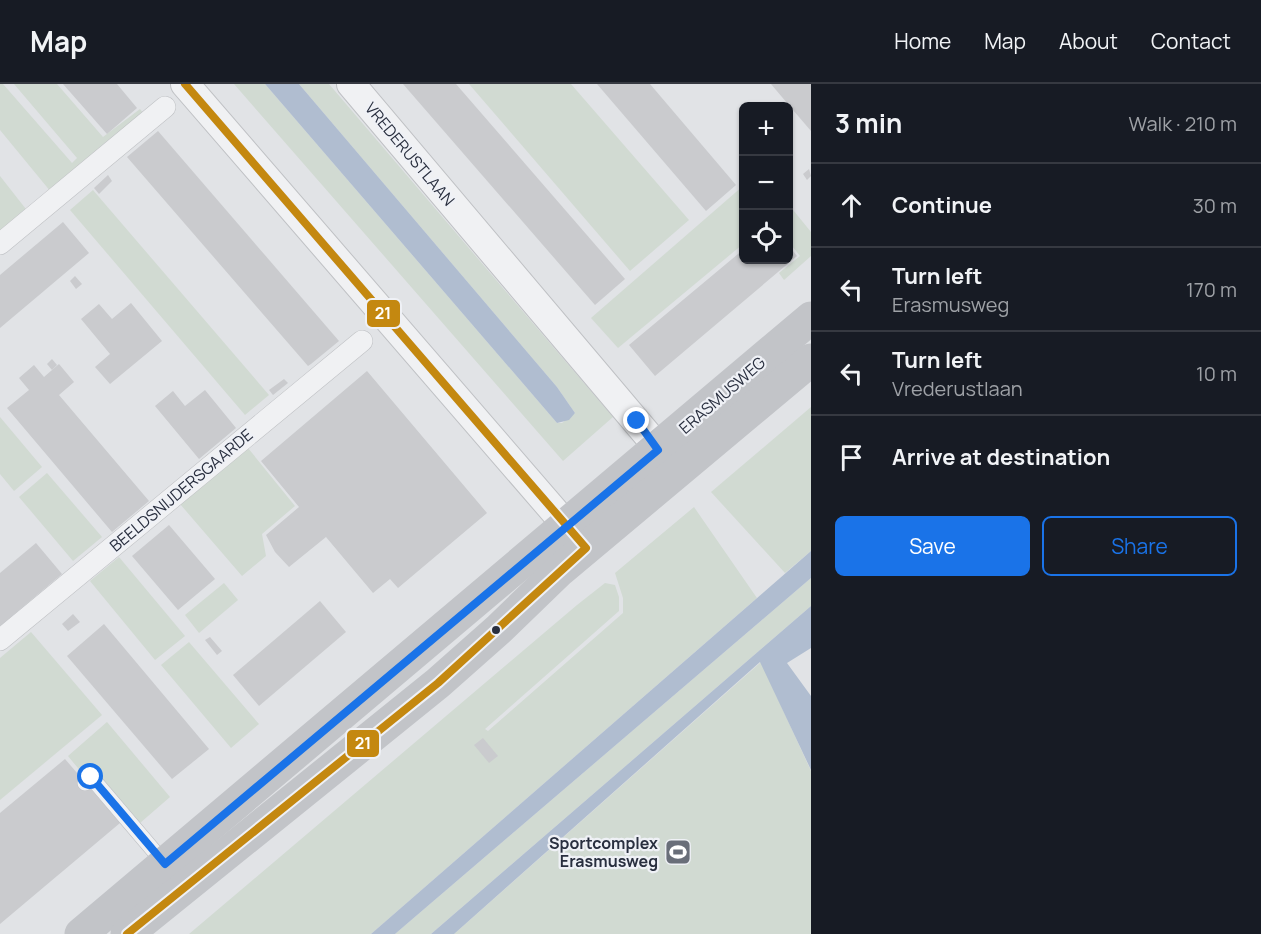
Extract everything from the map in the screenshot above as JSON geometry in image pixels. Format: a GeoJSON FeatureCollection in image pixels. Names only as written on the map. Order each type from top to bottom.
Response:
{"type":"FeatureCollection","features":[{"type":"Feature","properties":{"kind":"main road","name":"ERASMUSWEG"},"geometry":{"type":"LineString","coordinates":[[81,934],[165,864],[577,537],[668,460],[811,318]]}},
{"type":"Feature","properties":{"kind":"main road","name":"ERASMUSWEG"},"geometry":{"type":"LineString","coordinates":[[668,460],[811,360]]}},
{"type":"Feature","properties":{"kind":"main road","name":"ERASMUSWEG"},"geometry":{"type":"LineString","coordinates":[[127,934],[438,683],[577,537]]}},
{"type":"Feature","properties":{"kind":"street"},"geometry":{"type":"LineString","coordinates":[[185,84],[577,537]]}},
{"type":"Feature","properties":{"kind":"street","name":"VREDERUSTLAAN"},"geometry":{"type":"LineString","coordinates":[[351,84],[668,460]]}},
{"type":"Feature","properties":{"kind":"street"},"geometry":{"type":"LineString","coordinates":[[0,244],[165,107]]}},
{"type":"Feature","properties":{"kind":"street","name":"BEELDSNIJDERSGAARDE"},"geometry":{"type":"LineString","coordinates":[[0,640],[362,340]]}},
{"type":"Feature","properties":{"kind":"lane"},"geometry":{"type":"LineString","coordinates":[[85,783],[91,777],[165,864]]}},
{"type":"Feature","properties":{"kind":"shaded area"},"geometry":{"type":"Polygon","coordinates":[[[0,84],[3,84],[72,163],[77,158],[14,84],[57,84],[103,137],[140,109],[144,114],[51,192],[0,130],[0,84]]]}},
{"type":"Feature","properties":{"kind":"shaded area"},"geometry":{"type":"Polygon","coordinates":[[[234,84],[265,84],[557,423],[562,423],[575,413],[557,387],[299,84],[329,84],[613,417],[563,461],[234,84]]]}},
{"type":"Feature","properties":{"kind":"shaded area"},"geometry":{"type":"Polygon","coordinates":[[[469,84],[571,84],[689,220],[630,271],[469,84]]]}},
{"type":"Feature","properties":{"kind":"shaded area"},"geometry":{"type":"Polygon","coordinates":[[[0,176],[29,213],[0,236],[0,176]]]}},
{"type":"Feature","properties":{"kind":"shaded area"},"geometry":{"type":"Polygon","coordinates":[[[739,189],[739,247],[618,348],[591,318],[739,189]]]}},
{"type":"Feature","properties":{"kind":"shaded area"},"geometry":{"type":"Polygon","coordinates":[[[93,190],[269,395],[245,415],[70,210],[93,190]]]}},
{"type":"Feature","properties":{"kind":"shaded area"},"geometry":{"type":"Polygon","coordinates":[[[793,210],[811,232],[811,256],[784,280],[779,273],[793,264],[800,256],[793,247],[793,210]]]}},
{"type":"Feature","properties":{"kind":"shaded area"},"geometry":{"type":"Polygon","coordinates":[[[811,407],[811,551],[785,573],[711,492],[811,407]]]}},
{"type":"Feature","properties":{"kind":"shaded area"},"geometry":{"type":"Polygon","coordinates":[[[0,417],[42,467],[14,491],[0,474],[0,417]]]}},
{"type":"Feature","properties":{"kind":"shaded area"},"geometry":{"type":"Polygon","coordinates":[[[248,448],[295,506],[262,534],[266,556],[242,576],[180,504],[248,448]]]}},
{"type":"Feature","properties":{"kind":"shaded area"},"geometry":{"type":"Polygon","coordinates":[[[47,473],[102,537],[73,561],[19,497],[47,473]]]}},
{"type":"Feature","properties":{"kind":"shaded area"},"geometry":{"type":"Polygon","coordinates":[[[694,507],[757,598],[371,934],[189,934],[577,605],[605,583],[615,585],[619,597],[619,611],[485,729],[488,731],[623,613],[623,598],[615,573],[694,507]]]}},
{"type":"Feature","properties":{"kind":"shaded area"},"geometry":{"type":"Polygon","coordinates":[[[119,557],[185,636],[155,660],[90,581],[119,557]]]}},
{"type":"Feature","properties":{"kind":"shaded area"},"geometry":{"type":"Polygon","coordinates":[[[811,578],[811,606],[431,934],[395,934],[811,578]]]}},
{"type":"Feature","properties":{"kind":"shaded area"},"geometry":{"type":"Polygon","coordinates":[[[224,583],[238,600],[199,633],[185,615],[224,583]]]}},
{"type":"Feature","properties":{"kind":"shaded area"},"geometry":{"type":"Polygon","coordinates":[[[31,632],[102,715],[0,800],[0,658],[31,632]]]}},
{"type":"Feature","properties":{"kind":"shaded area"},"geometry":{"type":"Polygon","coordinates":[[[189,642],[259,724],[231,748],[161,665],[189,642]]]}},
{"type":"Feature","properties":{"kind":"shaded area","name":"Sportcomplex Erasmusweg"},"geometry":{"type":"Polygon","coordinates":[[[761,662],[811,771],[811,934],[454,934],[761,662]]]}},
{"type":"Feature","properties":{"kind":"shaded area"},"geometry":{"type":"Polygon","coordinates":[[[107,722],[170,797],[140,823],[91,767],[82,773],[68,756],[107,722]]]}},
{"type":"Feature","properties":{"kind":"water"},"geometry":{"type":"Polygon","coordinates":[[[265,84],[299,84],[557,387],[575,413],[569,420],[557,423],[265,84]]]}},
{"type":"Feature","properties":{"kind":"water"},"geometry":{"type":"Polygon","coordinates":[[[811,551],[811,578],[395,934],[371,934],[811,551]]]}},
{"type":"Feature","properties":{"kind":"water"},"geometry":{"type":"Polygon","coordinates":[[[811,606],[811,648],[787,663],[811,696],[811,770],[760,662],[454,934],[431,934],[811,606]]]}},
{"type":"Feature","properties":{"kind":"building"},"geometry":{"type":"Polygon","coordinates":[[[63,84],[117,84],[137,108],[107,134],[63,84]]]}},
{"type":"Feature","properties":{"kind":"building"},"geometry":{"type":"Polygon","coordinates":[[[403,84],[456,84],[625,279],[595,305],[403,84]]]}},
{"type":"Feature","properties":{"kind":"building"},"geometry":{"type":"Polygon","coordinates":[[[597,84],[650,84],[736,185],[706,211],[597,84]]]}},
{"type":"Feature","properties":{"kind":"building"},"geometry":{"type":"Polygon","coordinates":[[[771,84],[811,84],[811,131],[793,110],[793,102],[786,102],[771,84]]]}},
{"type":"Feature","properties":{"kind":"building"},"geometry":{"type":"Polygon","coordinates":[[[158,131],[339,341],[308,366],[127,157],[158,131]]]}},
{"type":"Feature","properties":{"kind":"building"},"geometry":{"type":"Polygon","coordinates":[[[809,169],[811,176],[807,180],[803,174],[809,169]]]}},
{"type":"Feature","properties":{"kind":"building"},"geometry":{"type":"Polygon","coordinates":[[[108,175],[112,181],[99,194],[94,188],[108,175]]]}},
{"type":"Feature","properties":{"kind":"building"},"geometry":{"type":"Polygon","coordinates":[[[63,222],[89,253],[0,328],[0,275],[63,222]]]}},
{"type":"Feature","properties":{"kind":"building"},"geometry":{"type":"Polygon","coordinates":[[[739,253],[739,264],[788,264],[655,376],[629,345],[739,253]]]}},
{"type":"Feature","properties":{"kind":"building"},"geometry":{"type":"Polygon","coordinates":[[[75,276],[82,284],[76,289],[70,281],[75,276]]]}},
{"type":"Feature","properties":{"kind":"building"},"geometry":{"type":"Polygon","coordinates":[[[131,303],[162,341],[110,384],[95,367],[110,354],[81,319],[99,304],[112,319],[131,303]]]}},
{"type":"Feature","properties":{"kind":"building"},"geometry":{"type":"Polygon","coordinates":[[[52,359],[57,365],[52,370],[47,364],[52,359]]]}},
{"type":"Feature","properties":{"kind":"building"},"geometry":{"type":"Polygon","coordinates":[[[59,364],[74,382],[59,395],[149,501],[112,532],[7,408],[29,390],[19,378],[34,365],[44,377],[59,364]]]}},
{"type":"Feature","properties":{"kind":"building"},"geometry":{"type":"Polygon","coordinates":[[[367,371],[487,513],[398,588],[390,579],[373,593],[326,537],[289,567],[275,552],[266,535],[299,507],[261,461],[367,371]]]}},
{"type":"Feature","properties":{"kind":"building"},"geometry":{"type":"Polygon","coordinates":[[[284,379],[288,383],[273,395],[269,390],[284,379]]]}},
{"type":"Feature","properties":{"kind":"building"},"geometry":{"type":"Polygon","coordinates":[[[205,390],[236,428],[199,459],[155,406],[173,391],[185,406],[205,390]]]}},
{"type":"Feature","properties":{"kind":"building"},"geometry":{"type":"Polygon","coordinates":[[[169,525],[215,579],[178,610],[132,556],[169,525]]]}},
{"type":"Feature","properties":{"kind":"building"},"geometry":{"type":"Polygon","coordinates":[[[36,543],[62,574],[0,626],[0,573],[36,543]]]}},
{"type":"Feature","properties":{"kind":"building"},"geometry":{"type":"Polygon","coordinates":[[[320,601],[346,632],[259,706],[233,675],[320,601]]]}},
{"type":"Feature","properties":{"kind":"building"},"geometry":{"type":"Polygon","coordinates":[[[73,614],[80,622],[68,631],[62,624],[73,614]]]}},
{"type":"Feature","properties":{"kind":"building"},"geometry":{"type":"Polygon","coordinates":[[[104,624],[209,749],[172,779],[67,656],[104,624]]]}},
{"type":"Feature","properties":{"kind":"building"},"geometry":{"type":"Polygon","coordinates":[[[210,637],[222,651],[217,655],[205,640],[210,637]]]}},
{"type":"Feature","properties":{"kind":"building"},"geometry":{"type":"Polygon","coordinates":[[[483,738],[498,756],[489,763],[474,745],[483,738]]]}},
{"type":"Feature","properties":{"kind":"building"},"geometry":{"type":"Polygon","coordinates":[[[65,759],[120,823],[0,924],[0,813],[65,759]]]}},
{"type":"Feature","properties":{"kind":"transit line","name":"21"},"geometry":{"type":"LineString","coordinates":[[127,934],[438,683],[586,548],[185,84]]}},
{"type":"Feature","properties":{"kind":"place","name":"Sportcomplex Erasmusweg"},"geometry":{"type":"Point","coordinates":[678,852]}},
{"type":"Feature","properties":{"kind":"route"},"geometry":{"type":"LineString","coordinates":[[91,777],[142,840],[165,864],[473,603],[658,450],[637,421]]}}]}
